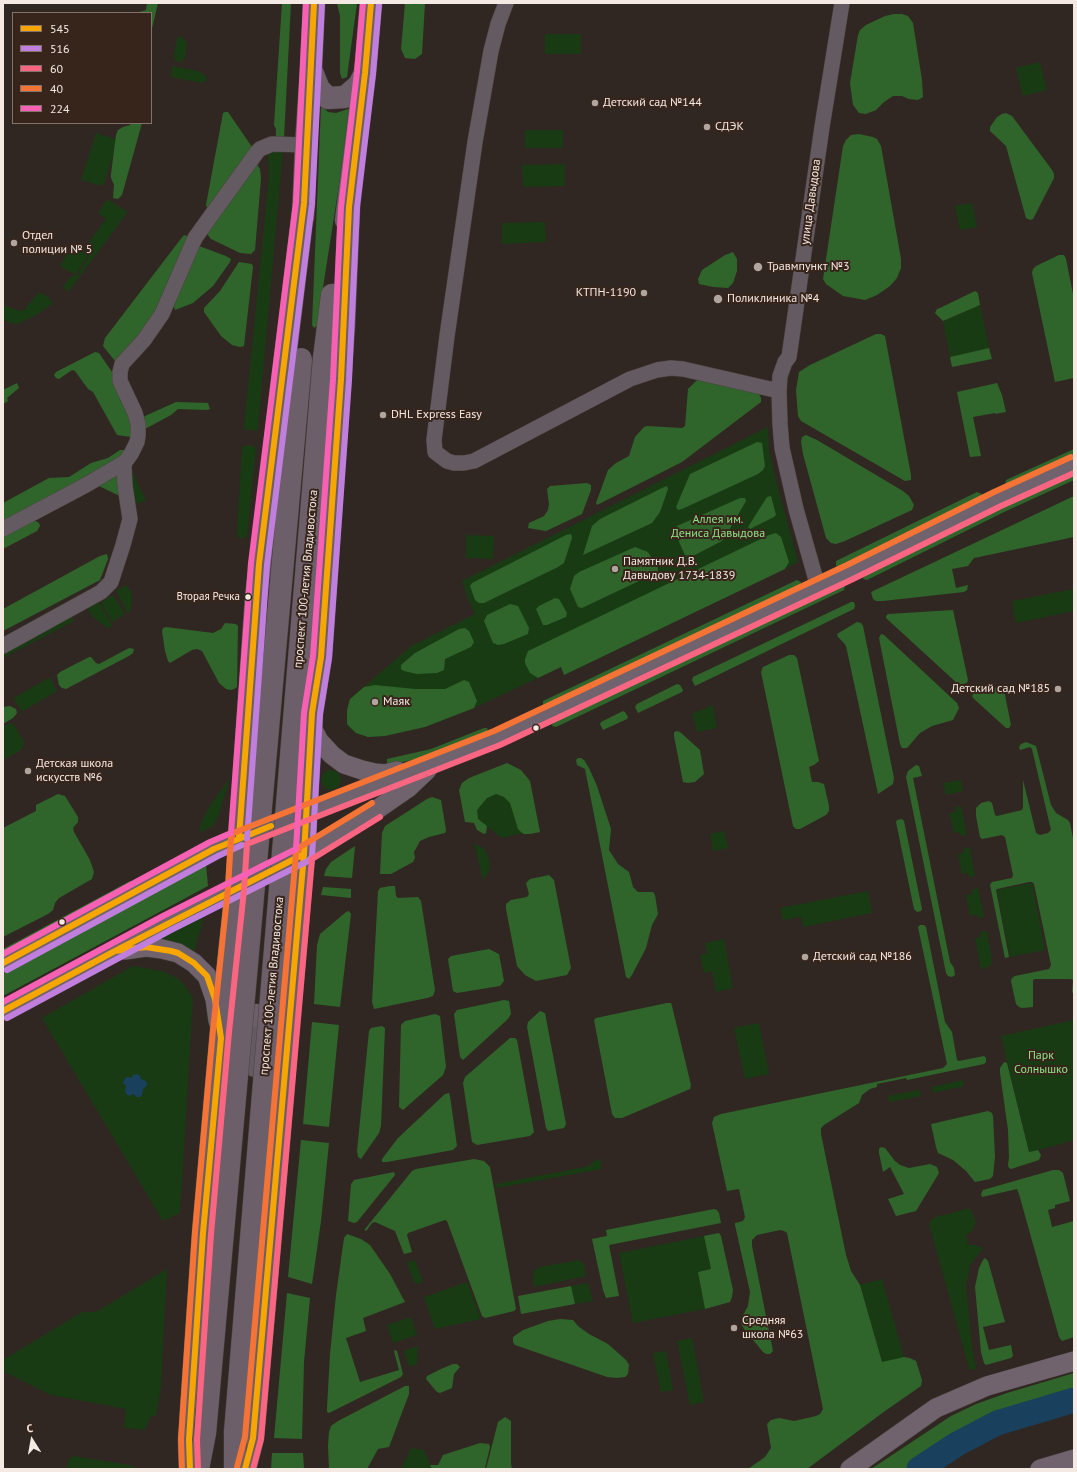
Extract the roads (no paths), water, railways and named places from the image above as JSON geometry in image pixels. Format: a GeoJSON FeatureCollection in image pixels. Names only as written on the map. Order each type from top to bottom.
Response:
{"type":"FeatureCollection","features":[{"type":"Feature","properties":{"kind":"highway","name":"проспект 100-летия Владивостока"},"geometry":{"type":"LineString","coordinates":[[198,1469],[205,1433],[301,359],[306,145],[312,69],[314,3]]}},
{"type":"Feature","properties":{"kind":"highway","name":"проспект 100-летия Владивостока"},"geometry":{"type":"LineString","coordinates":[[235,1469],[235,1432],[324,358],[333,287],[348,207],[365,73],[371,3]]}},
{"type":"Feature","properties":{"kind":"highway"},"geometry":{"type":"LineString","coordinates":[[312,69],[319,89],[328,98],[346,97],[359,85],[365,73]]}},
{"type":"Feature","properties":{"kind":"highway"},"geometry":{"type":"LineString","coordinates":[[190,1469],[189,1440],[203,1233],[236,889],[260,564],[304,204]]}},
{"type":"Feature","properties":{"kind":"highway"},"geometry":{"type":"LineString","coordinates":[[245,1469],[253,1438],[304,854],[312,712],[321,657],[341,379],[348,207]]}},
{"type":"Feature","properties":{"kind":"highway"},"geometry":{"type":"LineString","coordinates":[[252,660],[263,675],[284,683],[303,681],[318,675]]}},
{"type":"Feature","properties":{"kind":"highway"},"geometry":{"type":"LineString","coordinates":[[221,1035],[237,1018],[256,1015],[276,1018],[289,1031]]}},
{"type":"Feature","properties":{"kind":"main road"},"geometry":{"type":"LineString","coordinates":[[3,963],[214,849],[497,738],[534,722],[1074,464]]}},
{"type":"Feature","properties":{"kind":"main road"},"geometry":{"type":"LineString","coordinates":[[311,726],[332,755],[344,764],[362,770],[385,774],[434,763]]}},
{"type":"Feature","properties":{"kind":"main road"},"geometry":{"type":"LineString","coordinates":[[3,1011],[115,951],[304,854],[366,817],[408,788],[434,763]]}},
{"type":"Feature","properties":{"kind":"main road"},"geometry":{"type":"LineString","coordinates":[[115,951],[146,947],[162,949],[178,953],[194,963],[206,976],[209,982],[215,999],[221,1035]]}},
{"type":"Feature","properties":{"kind":"main road"},"geometry":{"type":"LineString","coordinates":[[850,1469],[936,1408],[987,1386],[1074,1361]]}},
{"type":"Feature","properties":{"kind":"main road"},"geometry":{"type":"LineString","coordinates":[[1040,1469],[1074,1459]]}},
{"type":"Feature","properties":{"kind":"street"},"geometry":{"type":"LineString","coordinates":[[506,3],[498,24],[491,51],[474,149],[447,336],[434,440],[435,452],[447,461],[454,463],[464,464],[474,461],[630,379],[657,370],[671,368],[683,369],[779,391]]}},
{"type":"Feature","properties":{"kind":"street","name":"улица Давыдова"},"geometry":{"type":"LineString","coordinates":[[818,587],[794,502],[782,448],[779,418],[779,391],[780,376],[785,362],[789,357],[822,127],[842,3]]}},
{"type":"Feature","properties":{"kind":"street"},"geometry":{"type":"LineString","coordinates":[[3,529],[86,485],[125,462],[131,454],[138,439],[138,424],[135,413],[120,381],[122,364],[144,340],[162,314],[195,238],[257,152],[260,149],[272,144],[306,145]]}},
{"type":"Feature","properties":{"kind":"street"},"geometry":{"type":"LineString","coordinates":[[3,646],[101,592],[110,582],[130,519],[125,479],[125,462]]}},
{"type":"Feature","properties":{"kind":"street"},"geometry":{"type":"LineString","coordinates":[[253,1069],[256,1015]]}},
{"type":"Feature","properties":{"kind":"water"},"geometry":{"type":"Polygon","coordinates":[[[137,1074],[141,1079],[146,1081],[146,1087],[143,1089],[140,1097],[133,1094],[129,1096],[126,1094],[126,1086],[123,1083],[125,1078],[131,1078],[133,1075],[137,1074]]]}},
{"type":"Feature","properties":{"kind":"waterway","name":"Вторая Речка"},"geometry":{"type":"LineString","coordinates":[[919,1469],[957,1444],[997,1423],[1074,1400]]}},
{"type":"Feature","properties":{"kind":"place","name":"Детский сад №144"},"geometry":{"type":"Point","coordinates":[595,103]}},
{"type":"Feature","properties":{"kind":"place","name":"СДЭК"},"geometry":{"type":"Point","coordinates":[707,127]}},
{"type":"Feature","properties":{"kind":"place","name":"Отдел полиции № 5"},"geometry":{"type":"Point","coordinates":[14,243]}},
{"type":"Feature","properties":{"kind":"place","name":"Травмпункт №3"},"geometry":{"type":"Point","coordinates":[758,267]}},
{"type":"Feature","properties":{"kind":"place","name":"КТПН-1190"},"geometry":{"type":"Point","coordinates":[644,293]}},
{"type":"Feature","properties":{"kind":"place","name":"Поликлиника №4"},"geometry":{"type":"Point","coordinates":[718,299]}},
{"type":"Feature","properties":{"kind":"place","name":"DHL Express Easy"},"geometry":{"type":"Point","coordinates":[383,415]}},
{"type":"Feature","properties":{"kind":"place","name":"Памятник Д.В. Давыдову 1734-1839"},"geometry":{"type":"Point","coordinates":[615,569]}},
{"type":"Feature","properties":{"kind":"place","name":"Вторая Речка"},"geometry":{"type":"Point","coordinates":[248,597]}},
{"type":"Feature","properties":{"kind":"place","name":"Детский сад №185"},"geometry":{"type":"Point","coordinates":[1058,689]}},
{"type":"Feature","properties":{"kind":"place","name":"Маяк"},"geometry":{"type":"Point","coordinates":[375,702]}},
{"type":"Feature","properties":{"kind":"place","name":"Детская школа искусств №6"},"geometry":{"type":"Point","coordinates":[28,771]}},
{"type":"Feature","properties":{"kind":"place","name":"Детский сад №186"},"geometry":{"type":"Point","coordinates":[805,957]}},
{"type":"Feature","properties":{"kind":"place","name":"Средняя школа №63"},"geometry":{"type":"Point","coordinates":[734,1328]}},
{"type":"Feature","properties":{"kind":"park label","name":"Аллея им. Дениса Давыдова"},"geometry":{"type":"Point","coordinates":[718,527]}},
{"type":"Feature","properties":{"kind":"park label","name":"Парк Солнышко"},"geometry":{"type":"Point","coordinates":[1041,1063]}}]}
